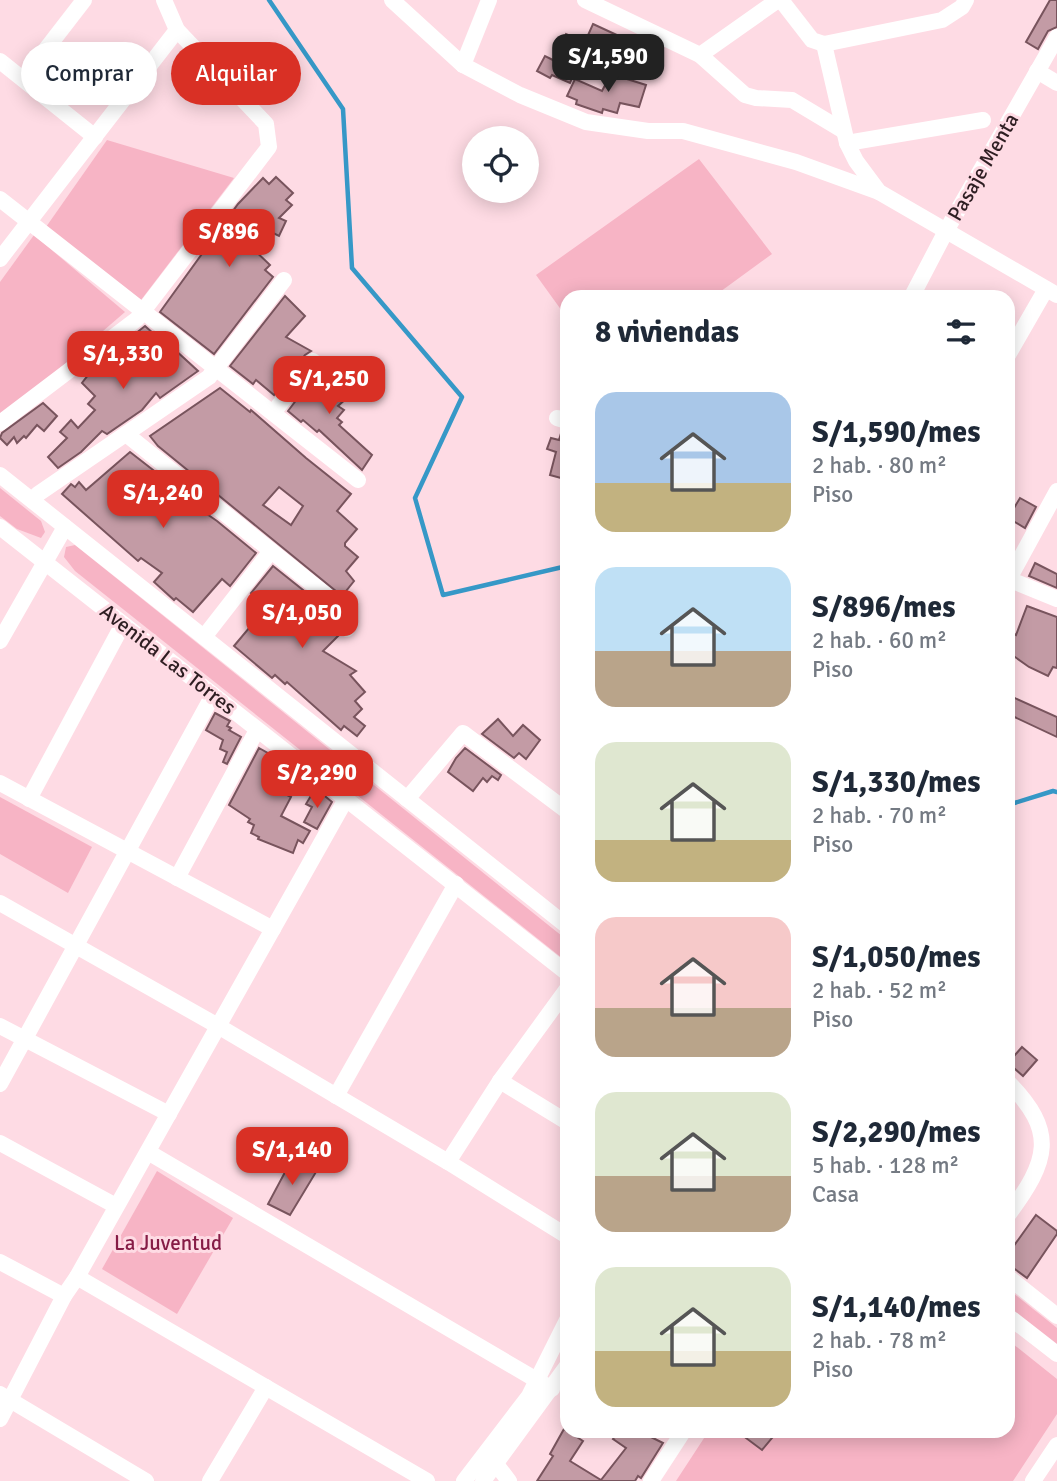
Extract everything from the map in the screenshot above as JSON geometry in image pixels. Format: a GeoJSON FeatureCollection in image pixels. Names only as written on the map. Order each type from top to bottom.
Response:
{"type":"FeatureCollection","features":[{"type":"Feature","properties":{"kind":"street"},"geometry":{"type":"LineString","coordinates":[[52,42],[84,0]]}},
{"type":"Feature","properties":{"kind":"street"},"geometry":{"type":"LineString","coordinates":[[0,423],[144,312],[269,147],[266,124],[177,30],[164,0]]}},
{"type":"Feature","properties":{"kind":"street"},"geometry":{"type":"LineString","coordinates":[[392,0],[463,65],[520,95],[586,122],[648,131],[683,131],[796,162],[879,192],[1051,292],[1015,345]]}},
{"type":"Feature","properties":{"kind":"street"},"geometry":{"type":"LineString","coordinates":[[463,65],[489,0]]}},
{"type":"Feature","properties":{"kind":"street"},"geometry":{"type":"LineString","coordinates":[[585,0],[700,55],[745,94],[756,98],[792,100],[844,137],[983,120]]}},
{"type":"Feature","properties":{"kind":"street"},"geometry":{"type":"LineString","coordinates":[[700,55],[779,0],[812,40],[824,44],[942,20],[962,7],[966,0]]}},
{"type":"Feature","properties":{"kind":"street"},"geometry":{"type":"LineString","coordinates":[[0,260],[177,30]]}},
{"type":"Feature","properties":{"kind":"street","name":"Pasaje Menta"},"geometry":{"type":"LineString","coordinates":[[915,290],[1057,37]]}},
{"type":"Feature","properties":{"kind":"street"},"geometry":{"type":"LineString","coordinates":[[824,44],[844,137],[856,161],[879,192]]}},
{"type":"Feature","properties":{"kind":"street"},"geometry":{"type":"LineString","coordinates":[[0,61],[21,77]]}},
{"type":"Feature","properties":{"kind":"street"},"geometry":{"type":"LineString","coordinates":[[1037,71],[1057,83]]}},
{"type":"Feature","properties":{"kind":"street"},"geometry":{"type":"LineString","coordinates":[[55,105],[95,137]]}},
{"type":"Feature","properties":{"kind":"street"},"geometry":{"type":"LineString","coordinates":[[0,199],[358,480]]}},
{"type":"Feature","properties":{"kind":"street"},"geometry":{"type":"LineString","coordinates":[[33,501],[38,494],[209,377],[284,280]]}},
{"type":"Feature","properties":{"kind":"street"},"geometry":{"type":"LineString","coordinates":[[273,413],[313,361]]}},
{"type":"Feature","properties":{"kind":"street"},"geometry":{"type":"LineString","coordinates":[[126,434],[331,599],[347,629]]}},
{"type":"Feature","properties":{"kind":"street","name":"Avenida Las Torres"},"geometry":{"type":"LineString","coordinates":[[0,475],[560,920]]}},
{"type":"Feature","properties":{"kind":"street"},"geometry":{"type":"LineString","coordinates":[[1015,566],[1057,491]]}},
{"type":"Feature","properties":{"kind":"street","name":"Avenida Las Torres"},"geometry":{"type":"LineString","coordinates":[[0,527],[560,967]]}},
{"type":"Feature","properties":{"kind":"street"},"geometry":{"type":"LineString","coordinates":[[0,641],[65,527]]}},
{"type":"Feature","properties":{"kind":"street"},"geometry":{"type":"LineString","coordinates":[[204,637],[271,551]]}},
{"type":"Feature","properties":{"kind":"street"},"geometry":{"type":"LineString","coordinates":[[1015,582],[1057,599]]}},
{"type":"Feature","properties":{"kind":"street"},"geometry":{"type":"LineString","coordinates":[[29,799],[123,624]]}},
{"type":"Feature","properties":{"kind":"street"},"geometry":{"type":"LineString","coordinates":[[0,1084],[213,695]]}},
{"type":"Feature","properties":{"kind":"street"},"geometry":{"type":"LineString","coordinates":[[177,878],[257,730]]}},
{"type":"Feature","properties":{"kind":"street"},"geometry":{"type":"LineString","coordinates":[[407,799],[463,733],[560,806]]}},
{"type":"Feature","properties":{"kind":"street"},"geometry":{"type":"LineString","coordinates":[[0,783],[273,929]]}},
{"type":"Feature","properties":{"kind":"street"},"geometry":{"type":"LineString","coordinates":[[0,1419],[6,1397],[64,1296],[78,1277],[346,799]]}},
{"type":"Feature","properties":{"kind":"street"},"geometry":{"type":"LineString","coordinates":[[337,1096],[456,884]]}},
{"type":"Feature","properties":{"kind":"street"},"geometry":{"type":"LineString","coordinates":[[0,903],[218,1026],[449,1162],[560,1232]]}},
{"type":"Feature","properties":{"kind":"street"},"geometry":{"type":"LineString","coordinates":[[449,1162],[500,1081],[560,999]]}},
{"type":"Feature","properties":{"kind":"street"},"geometry":{"type":"LineString","coordinates":[[0,1026],[169,1114]]}},
{"type":"Feature","properties":{"kind":"street"},"geometry":{"type":"LineString","coordinates":[[500,1081],[560,1118]]}},
{"type":"Feature","properties":{"kind":"street"},"geometry":{"type":"LineString","coordinates":[[1015,1088],[1042,1115],[1048,1138],[1046,1159],[1015,1206]]}},
{"type":"Feature","properties":{"kind":"street"},"geometry":{"type":"LineString","coordinates":[[0,1143],[116,1206]]}},
{"type":"Feature","properties":{"kind":"street"},"geometry":{"type":"LineString","coordinates":[[148,1152],[552,1389]]}},
{"type":"Feature","properties":{"kind":"street"},"geometry":{"type":"LineString","coordinates":[[0,1262],[64,1296]]}},
{"type":"Feature","properties":{"kind":"street"},"geometry":{"type":"LineString","coordinates":[[78,1277],[427,1481]]}},
{"type":"Feature","properties":{"kind":"street"},"geometry":{"type":"LineString","coordinates":[[1015,1283],[1057,1316]]}},
{"type":"Feature","properties":{"kind":"street"},"geometry":{"type":"LineString","coordinates":[[1015,1321],[1057,1354]]}},
{"type":"Feature","properties":{"kind":"street"},"geometry":{"type":"LineString","coordinates":[[464,1481],[529,1396],[560,1334]]}},
{"type":"Feature","properties":{"kind":"street"},"geometry":{"type":"LineString","coordinates":[[551,1353],[560,1360]]}},
{"type":"Feature","properties":{"kind":"street"},"geometry":{"type":"LineString","coordinates":[[483,1481],[560,1376]]}},
{"type":"Feature","properties":{"kind":"street"},"geometry":{"type":"LineString","coordinates":[[209,1481],[266,1387]]}},
{"type":"Feature","properties":{"kind":"street"},"geometry":{"type":"LineString","coordinates":[[6,1397],[124,1475],[146,1481]]}},
{"type":"Feature","properties":{"kind":"street"},"geometry":{"type":"LineString","coordinates":[[651,1481],[675,1438]]}},
{"type":"Feature","properties":{"kind":"street"},"geometry":{"type":"LineString","coordinates":[[1033,1481],[1057,1445]]}},
{"type":"Feature","properties":{"kind":"street"},"geometry":{"type":"LineString","coordinates":[[496,1464],[509,1481]]}},
{"type":"Feature","properties":{"kind":"green space"},"geometry":{"type":"Polygon","coordinates":[[[107,140],[234,178],[141,300],[46,227],[107,140]]]}},
{"type":"Feature","properties":{"kind":"green space"},"geometry":{"type":"Polygon","coordinates":[[[699,159],[772,254],[723,290],[560,290],[560,308],[536,275],[699,159]]]}},
{"type":"Feature","properties":{"kind":"green space"},"geometry":{"type":"Polygon","coordinates":[[[34,235],[125,312],[0,420],[0,282],[34,235]]]}},
{"type":"Feature","properties":{"kind":"green space"},"geometry":{"type":"Polygon","coordinates":[[[0,488],[41,521],[45,532],[41,538],[17,529],[0,516],[0,488]]]}},
{"type":"Feature","properties":{"kind":"green space"},"geometry":{"type":"Polygon","coordinates":[[[75,545],[560,934],[560,956],[75,571],[64,557],[66,547],[75,545]]]}},
{"type":"Feature","properties":{"kind":"green space"},"geometry":{"type":"Polygon","coordinates":[[[0,797],[92,847],[68,893],[0,854],[0,797]]]}},
{"type":"Feature","properties":{"kind":"green space","name":"La Juventud"},"geometry":{"type":"Polygon","coordinates":[[[157,1171],[233,1218],[177,1314],[102,1269],[157,1171]]]}},
{"type":"Feature","properties":{"kind":"green space"},"geometry":{"type":"Polygon","coordinates":[[[1015,1295],[1057,1328],[1057,1348],[1015,1316],[1015,1295]]]}},
{"type":"Feature","properties":{"kind":"green space"},"geometry":{"type":"Polygon","coordinates":[[[1015,1346],[1057,1379],[1057,1414],[1013,1481],[676,1481],[704,1438],[1015,1438],[1015,1346]]]}},
{"type":"Feature","properties":{"kind":"building"},"geometry":{"type":"Polygon","coordinates":[[[1050,0],[1057,0],[1057,27],[1048,31],[1038,49],[1026,42],[1050,0]]]}},
{"type":"Feature","properties":{"kind":"building"},"geometry":{"type":"Polygon","coordinates":[[[593,24],[632,42],[625,56],[629,58],[623,70],[582,55],[570,83],[552,75],[550,78],[537,71],[545,56],[555,61],[566,34],[585,42],[593,24]]]}},
{"type":"Feature","properties":{"kind":"building"},"geometry":{"type":"Polygon","coordinates":[[[611,74],[646,85],[639,107],[620,103],[617,113],[603,109],[602,113],[576,104],[577,100],[567,96],[575,79],[602,91],[611,74]]]}},
{"type":"Feature","properties":{"kind":"building"},"geometry":{"type":"Polygon","coordinates":[[[276,177],[293,193],[286,200],[292,205],[279,218],[286,221],[279,236],[265,229],[249,245],[270,265],[265,270],[273,277],[214,354],[160,312],[238,204],[263,178],[269,184],[276,177]]]}},
{"type":"Feature","properties":{"kind":"building"},"geometry":{"type":"Polygon","coordinates":[[[285,296],[305,316],[286,337],[311,351],[274,395],[256,380],[253,384],[230,366],[285,296]]]}},
{"type":"Feature","properties":{"kind":"building"},"geometry":{"type":"Polygon","coordinates":[[[145,326],[154,334],[148,341],[165,358],[174,349],[198,371],[160,398],[156,393],[142,410],[107,434],[102,431],[81,452],[58,468],[48,457],[67,438],[60,432],[71,420],[78,428],[95,410],[88,404],[95,396],[82,383],[99,361],[103,365],[145,326]]]}},
{"type":"Feature","properties":{"kind":"building"},"geometry":{"type":"Polygon","coordinates":[[[316,374],[335,388],[345,379],[356,390],[338,406],[344,410],[337,418],[342,422],[339,425],[372,455],[362,470],[319,430],[317,432],[288,411],[316,374]]]}},
{"type":"Feature","properties":{"kind":"building"},"geometry":{"type":"Polygon","coordinates":[[[220,388],[250,412],[251,410],[351,494],[337,511],[357,529],[345,543],[358,557],[346,571],[354,581],[342,596],[158,446],[150,436],[220,388]],[[279,487],[263,505],[291,525],[303,506],[279,487]]]}},
{"type":"Feature","properties":{"kind":"building"},"geometry":{"type":"Polygon","coordinates":[[[43,403],[57,416],[44,431],[37,425],[26,438],[24,436],[17,443],[14,437],[7,445],[0,438],[2,433],[43,403]]]}},
{"type":"Feature","properties":{"kind":"building"},"geometry":{"type":"Polygon","coordinates":[[[560,437],[560,478],[550,475],[556,452],[547,449],[551,438],[559,440],[560,437]]]}},
{"type":"Feature","properties":{"kind":"building"},"geometry":{"type":"Polygon","coordinates":[[[130,452],[180,491],[178,494],[256,553],[230,586],[222,579],[193,612],[154,582],[162,573],[141,558],[138,561],[62,494],[71,484],[75,487],[79,482],[86,490],[130,452]]]}},
{"type":"Feature","properties":{"kind":"building"},"geometry":{"type":"Polygon","coordinates":[[[1020,498],[1036,507],[1025,528],[1015,522],[1015,506],[1020,498]]]}},
{"type":"Feature","properties":{"kind":"building"},"geometry":{"type":"Polygon","coordinates":[[[1035,563],[1057,574],[1057,588],[1029,576],[1035,563]]]}},
{"type":"Feature","properties":{"kind":"building"},"geometry":{"type":"Polygon","coordinates":[[[273,566],[323,606],[339,635],[323,651],[356,671],[350,675],[365,692],[355,701],[362,709],[354,717],[365,726],[357,736],[344,726],[341,730],[287,682],[285,684],[275,675],[272,678],[234,646],[265,609],[265,604],[251,593],[273,566]]]}},
{"type":"Feature","properties":{"kind":"building"},"geometry":{"type":"Polygon","coordinates":[[[1027,606],[1057,617],[1057,668],[1053,667],[1048,676],[1015,657],[1016,635],[1027,606]]]}},
{"type":"Feature","properties":{"kind":"building"},"geometry":{"type":"Polygon","coordinates":[[[1015,698],[1057,717],[1057,737],[1015,717],[1015,698]]]}},
{"type":"Feature","properties":{"kind":"building"},"geometry":{"type":"Polygon","coordinates":[[[215,713],[230,721],[227,726],[231,728],[229,730],[241,737],[227,764],[223,762],[227,752],[220,749],[223,740],[206,730],[215,713]]]}},
{"type":"Feature","properties":{"kind":"building"},"geometry":{"type":"Polygon","coordinates":[[[498,719],[513,736],[523,725],[540,740],[526,759],[519,753],[514,758],[482,734],[498,719]]]}},
{"type":"Feature","properties":{"kind":"building"},"geometry":{"type":"Polygon","coordinates":[[[259,748],[273,756],[265,771],[271,774],[266,784],[291,797],[281,816],[310,831],[303,843],[298,840],[293,853],[258,839],[259,837],[251,833],[254,825],[248,822],[250,819],[229,805],[259,748]]]}},
{"type":"Feature","properties":{"kind":"building"},"geometry":{"type":"Polygon","coordinates":[[[465,748],[501,775],[498,780],[492,776],[487,782],[483,778],[473,791],[448,772],[465,748]]]}},
{"type":"Feature","properties":{"kind":"building"},"geometry":{"type":"Polygon","coordinates":[[[320,792],[332,802],[317,829],[304,822],[312,807],[306,804],[312,794],[317,797],[320,792]]]}},
{"type":"Feature","properties":{"kind":"building"},"geometry":{"type":"Polygon","coordinates":[[[1022,1047],[1037,1060],[1023,1076],[1015,1069],[1015,1055],[1022,1047]]]}},
{"type":"Feature","properties":{"kind":"building"},"geometry":{"type":"Polygon","coordinates":[[[292,1159],[316,1172],[290,1215],[268,1204],[292,1159]]]}},
{"type":"Feature","properties":{"kind":"building"},"geometry":{"type":"Polygon","coordinates":[[[1036,1215],[1057,1231],[1027,1278],[1015,1269],[1015,1244],[1036,1215]]]}},
{"type":"Feature","properties":{"kind":"building"},"geometry":{"type":"Polygon","coordinates":[[[560,1436],[578,1438],[583,1441],[570,1461],[601,1480],[626,1448],[614,1438],[653,1438],[663,1443],[641,1478],[638,1476],[635,1481],[537,1481],[553,1456],[550,1454],[560,1436]]]}},
{"type":"Feature","properties":{"kind":"building"},"geometry":{"type":"Polygon","coordinates":[[[746,1438],[772,1438],[762,1450],[746,1438]]]}},
{"type":"Feature","properties":{"kind":"waterway"},"geometry":{"type":"LineString","coordinates":[[269,0],[343,109],[352,268],[462,397],[415,498],[443,595],[560,568]]}},
{"type":"Feature","properties":{"kind":"waterway"},"geometry":{"type":"LineString","coordinates":[[1015,803],[1057,792]]}}]}
